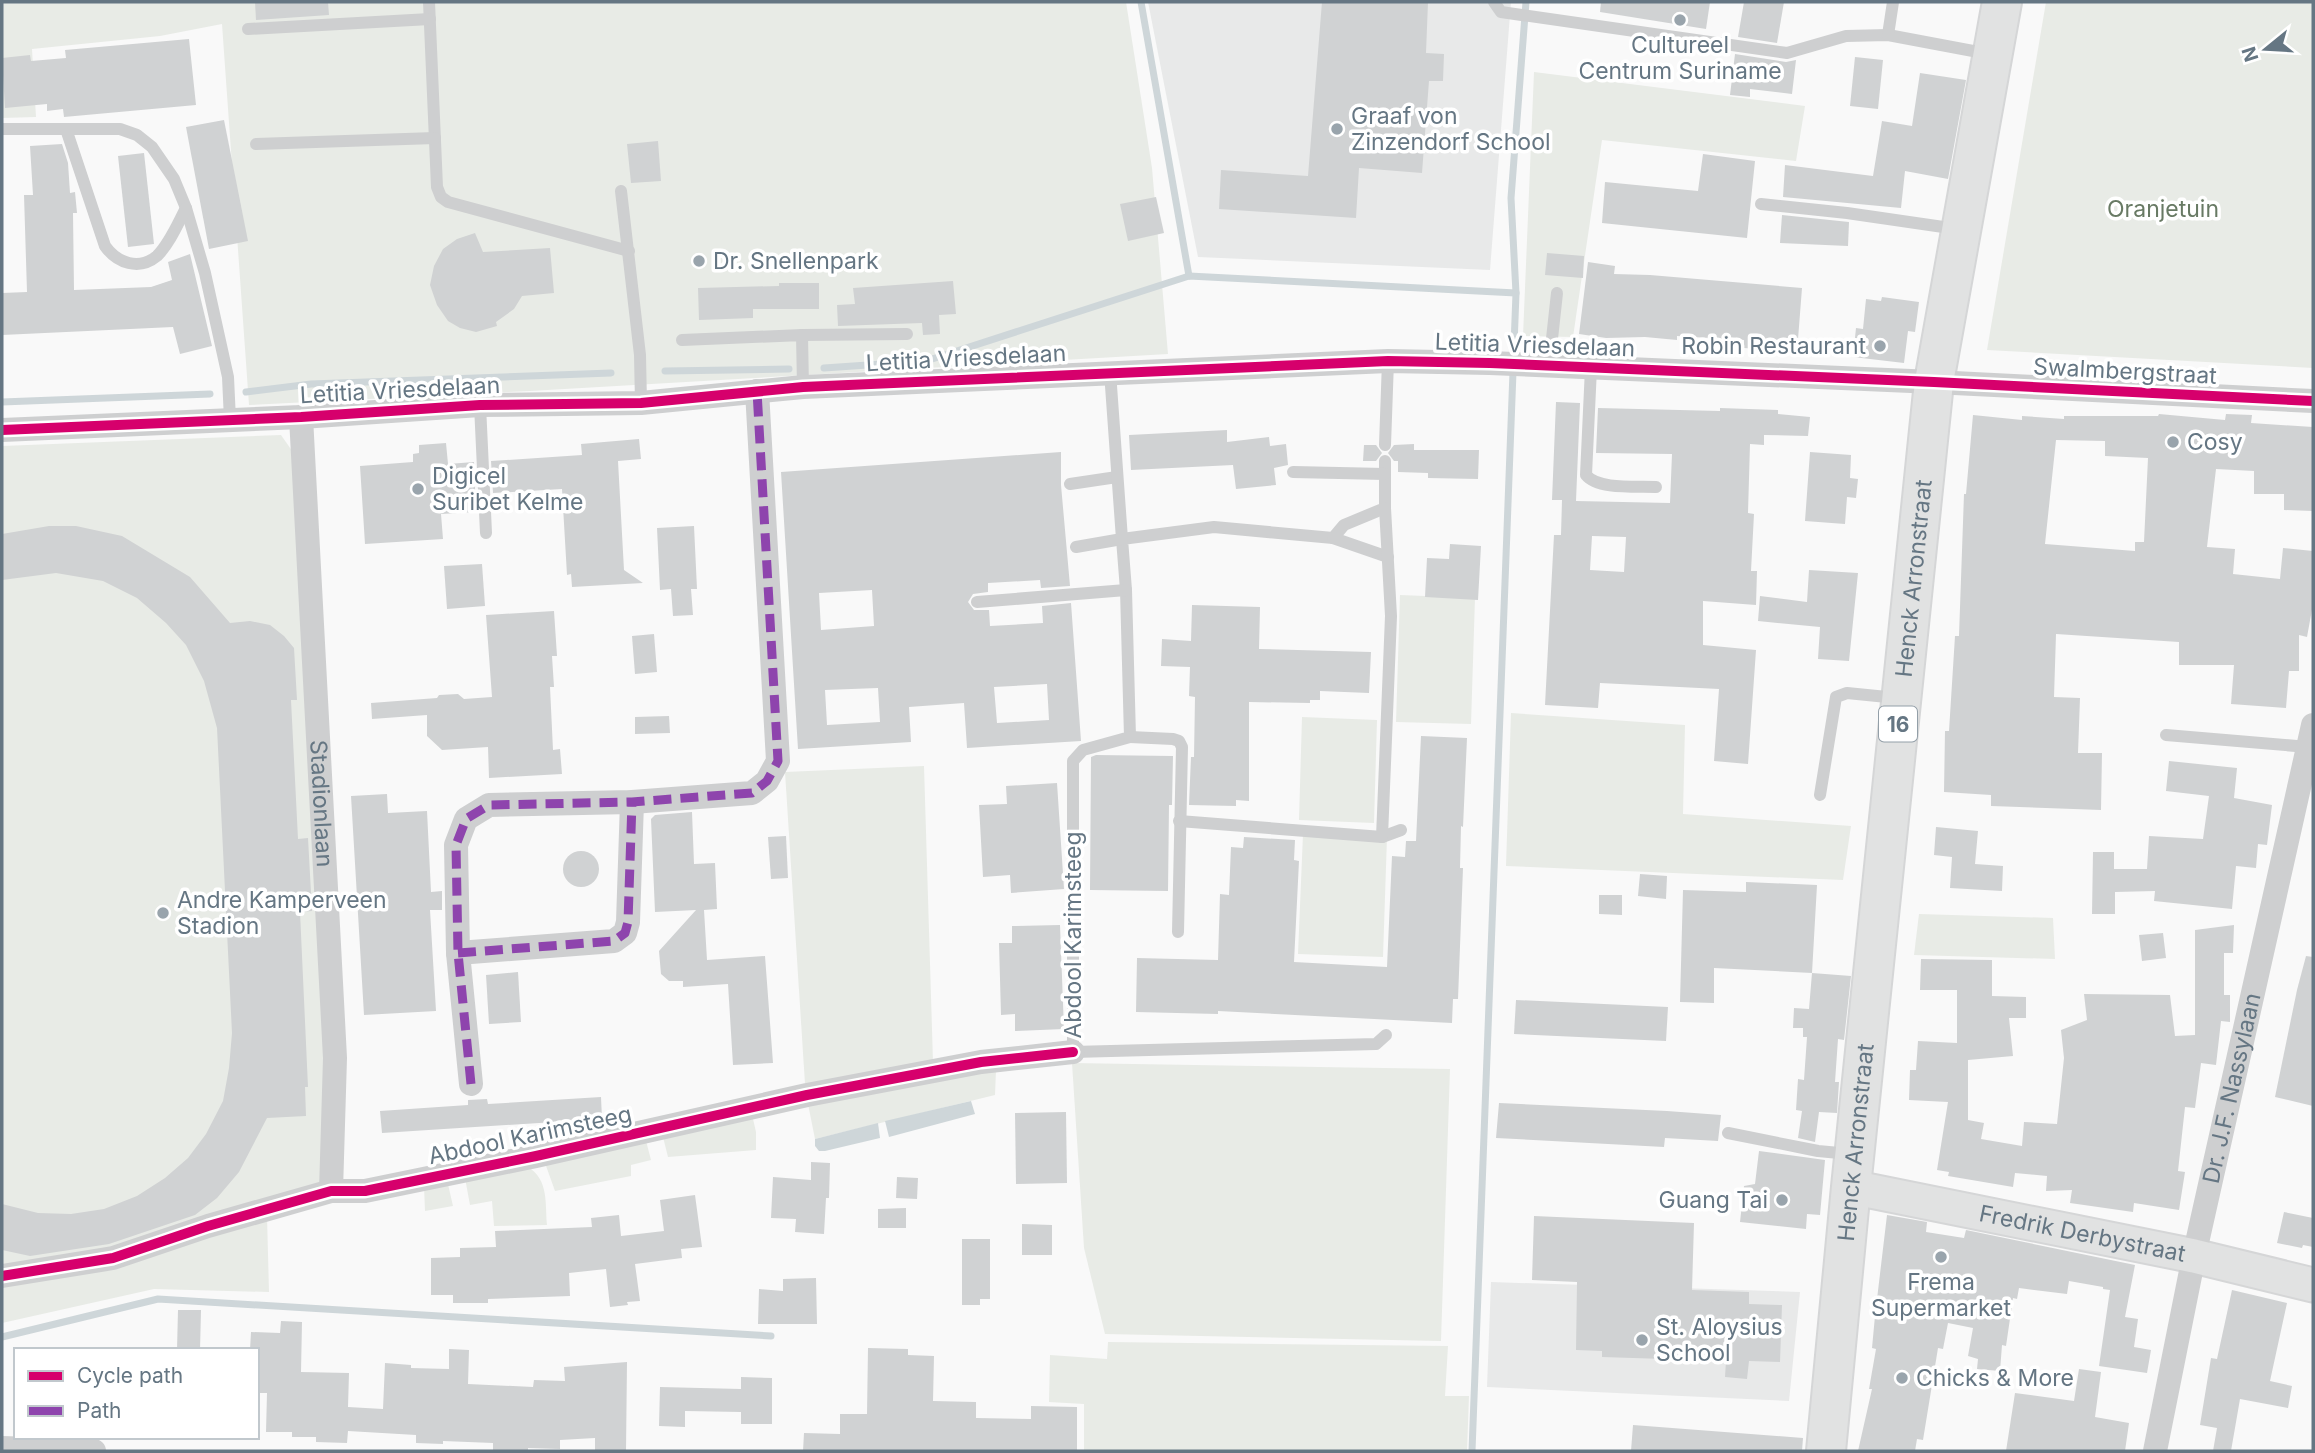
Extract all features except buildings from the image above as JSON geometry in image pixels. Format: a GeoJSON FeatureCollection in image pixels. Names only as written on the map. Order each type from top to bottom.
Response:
{"type":"FeatureCollection","features":[{"type":"Feature","properties":{"kind":"main road","name":"Henck Arronstraat"},"geometry":{"type":"LineString","coordinates":[[1826,1451],[1827,1360],[1852,1170],[1934,382],[2002,2]]}},
{"type":"Feature","properties":{"kind":"main road","name":"Fredrik Derbystraat"},"geometry":{"type":"LineString","coordinates":[[1852,1170],[2313,1285]]}},
{"type":"Feature","properties":{"kind":"street","name":"Letitia Vriesdelaan"},"geometry":{"type":"LineString","coordinates":[[2,430],[480,405],[641,402],[803,387],[1388,361],[1934,382]]}},
{"type":"Feature","properties":{"kind":"street","name":"Swalmbergstraat"},"geometry":{"type":"LineString","coordinates":[[1934,382],[2313,401]]}},
{"type":"Feature","properties":{"kind":"street"},"geometry":{"type":"LineString","coordinates":[[471,1084],[458,953],[456,845],[466,820],[489,805],[632,803],[752,793],[767,781],[779,761],[757,391]]}},
{"type":"Feature","properties":{"kind":"street","name":"Stadionlaan"},"geometry":{"type":"LineString","coordinates":[[301,416],[335,1058],[331,1191]]}},
{"type":"Feature","properties":{"kind":"street","name":"Dr. J.F. Nassylaan"},"geometry":{"type":"LineString","coordinates":[[2155,1451],[2194,1256],[2311,736]]}},
{"type":"Feature","properties":{"kind":"street"},"geometry":{"type":"LineString","coordinates":[[458,953],[614,941],[625,933],[628,922],[632,803]]}},
{"type":"Feature","properties":{"kind":"street","name":"Abdool Karimsteeg"},"geometry":{"type":"LineString","coordinates":[[2,1276],[114,1258],[208,1226],[331,1191],[378,1189],[807,1095],[967,1064],[1073,1052]]}},
{"type":"Feature","properties":{"kind":"street"},"geometry":{"type":"LineString","coordinates":[[2,1448],[94,1451]]}},
{"type":"Feature","properties":{"kind":"lane"},"geometry":{"type":"LineString","coordinates":[[429,2],[437,187],[442,197],[448,202],[629,251]]}},
{"type":"Feature","properties":{"kind":"lane"},"geometry":{"type":"LineString","coordinates":[[1494,2],[1501,12],[1787,53],[1846,36],[1888,35],[1993,55]]}},
{"type":"Feature","properties":{"kind":"lane"},"geometry":{"type":"LineString","coordinates":[[1888,35],[1893,2]]}},
{"type":"Feature","properties":{"kind":"lane"},"geometry":{"type":"LineString","coordinates":[[248,29],[430,19]]}},
{"type":"Feature","properties":{"kind":"lane"},"geometry":{"type":"LineString","coordinates":[[2,129],[120,129],[137,135],[152,147],[174,180],[186,208],[205,273],[228,377],[230,420]]}},
{"type":"Feature","properties":{"kind":"lane"},"geometry":{"type":"LineString","coordinates":[[66,129],[105,246],[113,258],[134,265],[156,257],[174,232],[186,208]]}},
{"type":"Feature","properties":{"kind":"lane"},"geometry":{"type":"LineString","coordinates":[[256,144],[435,138]]}},
{"type":"Feature","properties":{"kind":"lane"},"geometry":{"type":"LineString","coordinates":[[621,191],[640,355],[641,402]]}},
{"type":"Feature","properties":{"kind":"lane"},"geometry":{"type":"LineString","coordinates":[[1761,204],[1961,229]]}},
{"type":"Feature","properties":{"kind":"lane"},"geometry":{"type":"LineString","coordinates":[[1543,366],[1557,293]]}},
{"type":"Feature","properties":{"kind":"lane"},"geometry":{"type":"LineString","coordinates":[[682,340],[908,334]]}},
{"type":"Feature","properties":{"kind":"lane"},"geometry":{"type":"LineString","coordinates":[[802,335],[803,387]]}},
{"type":"Feature","properties":{"kind":"lane"},"geometry":{"type":"LineString","coordinates":[[1385,445],[1388,361]]}},
{"type":"Feature","properties":{"kind":"lane"},"geometry":{"type":"LineString","coordinates":[[1591,368],[1586,475],[1592,482],[1602,484],[1656,487]]}},
{"type":"Feature","properties":{"kind":"lane"},"geometry":{"type":"LineString","coordinates":[[1110,372],[1126,590],[1130,737]]}},
{"type":"Feature","properties":{"kind":"lane"},"geometry":{"type":"LineString","coordinates":[[480,405],[486,533]]}},
{"type":"Feature","properties":{"kind":"lane"},"geometry":{"type":"LineString","coordinates":[[1293,472],[1385,468],[1391,616],[1382,837]]}},
{"type":"Feature","properties":{"kind":"lane"},"geometry":{"type":"LineString","coordinates":[[1070,484],[1117,477]]}},
{"type":"Feature","properties":{"kind":"lane"},"geometry":{"type":"LineString","coordinates":[[1333,538],[1344,525],[1385,508]]}},
{"type":"Feature","properties":{"kind":"lane"},"geometry":{"type":"LineString","coordinates":[[1076,547],[1214,527],[1333,538],[1388,557]]}},
{"type":"Feature","properties":{"kind":"lane"},"geometry":{"type":"LineString","coordinates":[[977,602],[1126,590]]}},
{"type":"Feature","properties":{"kind":"lane"},"geometry":{"type":"LineString","coordinates":[[1820,795],[1836,697],[1847,693],[1901,699]]}},
{"type":"Feature","properties":{"kind":"lane"},"geometry":{"type":"LineString","coordinates":[[2165,735],[2311,736]]}},
{"type":"Feature","properties":{"kind":"lane","name":"Abdool Karimsteeg"},"geometry":{"type":"LineString","coordinates":[[1073,1052],[1073,761],[1083,750],[1130,737],[1179,741],[1182,747],[1179,821]]}},
{"type":"Feature","properties":{"kind":"lane"},"geometry":{"type":"LineString","coordinates":[[1178,932],[1179,821],[1382,837],[1401,830]]}},
{"type":"Feature","properties":{"kind":"lane"},"geometry":{"type":"LineString","coordinates":[[1073,1052],[1376,1044],[1386,1035]]}},
{"type":"Feature","properties":{"kind":"lane"},"geometry":{"type":"LineString","coordinates":[[1728,1133],[1818,1151],[1852,1170]]}},
{"type":"Feature","properties":{"kind":"shaded area","name":"Graaf von Zinzendorf School"},"geometry":{"type":"Polygon","coordinates":[[[1148,2],[1511,2],[1490,270],[1198,257],[1148,2]]]}},
{"type":"Feature","properties":{"kind":"shaded area"},"geometry":{"type":"Polygon","coordinates":[[[971,1101],[975,1114],[889,1137],[885,1121],[971,1101]]]}},
{"type":"Feature","properties":{"kind":"shaded area"},"geometry":{"type":"Polygon","coordinates":[[[878,1123],[880,1138],[825,1151],[819,1151],[815,1146],[815,1139],[878,1123]]]}},
{"type":"Feature","properties":{"kind":"shaded area","name":"St. Aloysius School"},"geometry":{"type":"Polygon","coordinates":[[[1491,1282],[1800,1292],[1789,1401],[1487,1387],[1491,1282]]]}},
{"type":"Feature","properties":{"kind":"green space","name":"Dr. Snellenpark"},"geometry":{"type":"Polygon","coordinates":[[[2,2],[1126,2],[1152,168],[1168,354],[249,405],[222,24],[160,36],[32,49],[36,117],[2,118],[2,2]]]}},
{"type":"Feature","properties":{"kind":"green space","name":"Oranjetuin"},"geometry":{"type":"Polygon","coordinates":[[[2046,2],[2313,2],[2313,368],[1987,350],[2046,2]]]}},
{"type":"Feature","properties":{"kind":"green space"},"geometry":{"type":"Polygon","coordinates":[[[1534,72],[1805,106],[1796,161],[1602,140],[1573,337],[1523,336],[1534,72]]]}},
{"type":"Feature","properties":{"kind":"green space","name":"Andre Kamperveen Stadion"},"geometry":{"type":"Polygon","coordinates":[[[281,435],[295,455],[330,1045],[322,1190],[114,1255],[2,1272],[2,446],[281,435]]]}},
{"type":"Feature","properties":{"kind":"green space"},"geometry":{"type":"Polygon","coordinates":[[[1400,595],[1475,598],[1471,724],[1396,722],[1400,595]]]}},
{"type":"Feature","properties":{"kind":"green space"},"geometry":{"type":"Polygon","coordinates":[[[1511,713],[1685,725],[1683,814],[1851,826],[1843,880],[1506,866],[1511,713]]]}},
{"type":"Feature","properties":{"kind":"green space"},"geometry":{"type":"Polygon","coordinates":[[[1302,717],[1377,720],[1374,823],[1299,820],[1302,717]]]}},
{"type":"Feature","properties":{"kind":"green space"},"geometry":{"type":"Polygon","coordinates":[[[924,766],[933,1062],[805,1084],[785,772],[924,766]]]}},
{"type":"Feature","properties":{"kind":"green space"},"geometry":{"type":"Polygon","coordinates":[[[1303,834],[1387,837],[1383,957],[1298,954],[1303,834]]]}},
{"type":"Feature","properties":{"kind":"green space"},"geometry":{"type":"Polygon","coordinates":[[[1919,914],[2053,918],[2055,959],[1914,955],[1919,914]]]}},
{"type":"Feature","properties":{"kind":"green space"},"geometry":{"type":"Polygon","coordinates":[[[1072,1063],[1450,1069],[1441,1341],[1105,1334],[1084,1248],[1072,1063]]]}},
{"type":"Feature","properties":{"kind":"green space"},"geometry":{"type":"Polygon","coordinates":[[[996,1070],[995,1095],[815,1139],[808,1104],[996,1070]]]}},
{"type":"Feature","properties":{"kind":"green space"},"geometry":{"type":"Polygon","coordinates":[[[753,1119],[756,1150],[668,1157],[662,1133],[753,1119]]]}},
{"type":"Feature","properties":{"kind":"green space"},"geometry":{"type":"Polygon","coordinates":[[[645,1137],[651,1160],[631,1165],[631,1176],[555,1191],[545,1163],[645,1137]]]}},
{"type":"Feature","properties":{"kind":"green space"},"geometry":{"type":"Polygon","coordinates":[[[528,1167],[540,1178],[543,1185],[547,1225],[494,1226],[492,1201],[470,1205],[465,1178],[528,1167]]]}},
{"type":"Feature","properties":{"kind":"green space"},"geometry":{"type":"Polygon","coordinates":[[[447,1180],[453,1206],[425,1211],[424,1186],[447,1180]]]}},
{"type":"Feature","properties":{"kind":"green space"},"geometry":{"type":"Polygon","coordinates":[[[267,1216],[269,1292],[154,1289],[2,1323],[2,1283],[267,1216]]]}},
{"type":"Feature","properties":{"kind":"green space"},"geometry":{"type":"Polygon","coordinates":[[[1108,1342],[1448,1346],[1445,1396],[1469,1396],[1467,1451],[1084,1451],[1084,1404],[1049,1402],[1050,1355],[1107,1359],[1108,1342]]]}},
{"type":"Feature","properties":{"kind":"waterway"},"geometry":{"type":"LineString","coordinates":[[1141,2],[1189,276]]}},
{"type":"Feature","properties":{"kind":"waterway"},"geometry":{"type":"LineString","coordinates":[[1472,1451],[1516,293],[1511,198],[1526,2]]}},
{"type":"Feature","properties":{"kind":"waterway"},"geometry":{"type":"LineString","coordinates":[[824,368],[926,361],[1189,276],[1516,293]]}},
{"type":"Feature","properties":{"kind":"waterway"},"geometry":{"type":"LineString","coordinates":[[665,371],[789,369]]}},
{"type":"Feature","properties":{"kind":"waterway"},"geometry":{"type":"LineString","coordinates":[[246,392],[311,384],[611,373]]}},
{"type":"Feature","properties":{"kind":"waterway"},"geometry":{"type":"LineString","coordinates":[[2,402],[210,394]]}},
{"type":"Feature","properties":{"kind":"waterway"},"geometry":{"type":"LineString","coordinates":[[2,1337],[158,1299],[771,1336]]}},
{"type":"Feature","properties":{"kind":"marked path"},"geometry":{"type":"LineString","coordinates":[[471,1084],[458,953],[456,845],[466,819],[489,805],[632,802],[752,793],[767,781],[778,761],[757,391]]}},
{"type":"Feature","properties":{"kind":"marked path"},"geometry":{"type":"LineString","coordinates":[[458,953],[614,941],[625,933],[628,922],[632,802]]}},
{"type":"Feature","properties":{"kind":"cycle path"},"geometry":{"type":"LineString","coordinates":[[2,430],[301,417],[480,405],[641,403],[803,387],[1388,361],[1934,382],[2313,401]]}},
{"type":"Feature","properties":{"kind":"cycle path"},"geometry":{"type":"LineString","coordinates":[[2,1276],[113,1258],[208,1226],[331,1191],[365,1191],[807,1095],[981,1062],[1073,1052]]}},
{"type":"Feature","properties":{"kind":"place","name":"Cultureel Centrum Suriname"},"geometry":{"type":"Point","coordinates":[1680,20]}},
{"type":"Feature","properties":{"kind":"place","name":"Graaf von Zinzendorf School"},"geometry":{"type":"Point","coordinates":[1337,129]}},
{"type":"Feature","properties":{"kind":"place","name":"Dr. Snellenpark"},"geometry":{"type":"Point","coordinates":[699,261]}},
{"type":"Feature","properties":{"kind":"place","name":"Robin Restaurant"},"geometry":{"type":"Point","coordinates":[1880,346]}},
{"type":"Feature","properties":{"kind":"place","name":"Cosy"},"geometry":{"type":"Point","coordinates":[2173,442]}},
{"type":"Feature","properties":{"kind":"place","name":"Digicel Suribet Kelme"},"geometry":{"type":"Point","coordinates":[418,489]}},
{"type":"Feature","properties":{"kind":"place","name":"Andre Kamperveen Stadion"},"geometry":{"type":"Point","coordinates":[163,913]}},
{"type":"Feature","properties":{"kind":"place","name":"Guang Tai"},"geometry":{"type":"Point","coordinates":[1782,1200]}},
{"type":"Feature","properties":{"kind":"place","name":"Frema Supermarket"},"geometry":{"type":"Point","coordinates":[1941,1257]}},
{"type":"Feature","properties":{"kind":"place","name":"St. Aloysius School"},"geometry":{"type":"Point","coordinates":[1642,1340]}},
{"type":"Feature","properties":{"kind":"place","name":"Chicks & More"},"geometry":{"type":"Point","coordinates":[1902,1378]}}]}
